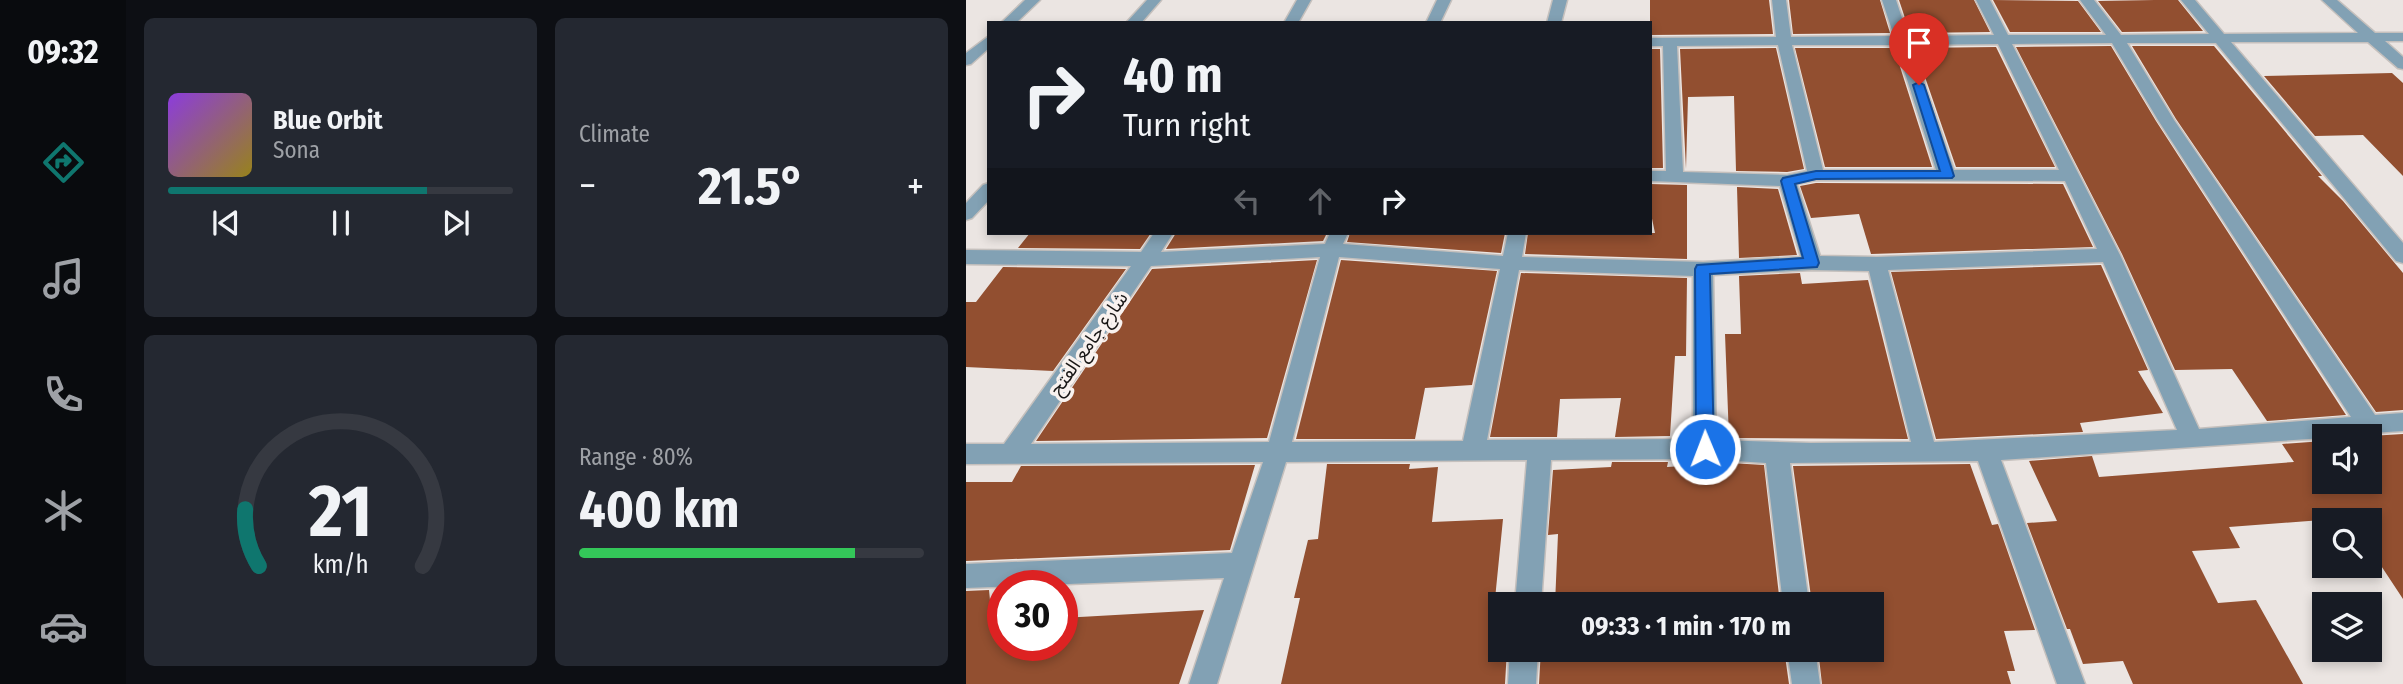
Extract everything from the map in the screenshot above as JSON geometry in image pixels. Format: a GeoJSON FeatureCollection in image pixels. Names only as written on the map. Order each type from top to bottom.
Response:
{"type":"FeatureCollection","features":[{"type":"Feature","properties":{"kind":"street"},"geometry":{"type":"LineString","coordinates":[[1009,21],[1032,0]]}},
{"type":"Feature","properties":{"kind":"street"},"geometry":{"type":"LineString","coordinates":[[1135,21],[1154,0]]}},
{"type":"Feature","properties":{"kind":"street"},"geometry":{"type":"LineString","coordinates":[[1292,21],[1304,0]]}},
{"type":"Feature","properties":{"kind":"street"},"geometry":{"type":"LineString","coordinates":[[1434,21],[1444,0]]}},
{"type":"Feature","properties":{"kind":"street"},"geometry":{"type":"LineString","coordinates":[[1555,21],[1560,0]]}},
{"type":"Feature","properties":{"kind":"street"},"geometry":{"type":"LineString","coordinates":[[1779,0],[1784,41],[1816,175]]}},
{"type":"Feature","properties":{"kind":"street"},"geometry":{"type":"LineString","coordinates":[[1889,0],[1947,176]]}},
{"type":"Feature","properties":{"kind":"street"},"geometry":{"type":"LineString","coordinates":[[1983,0],[2110,255],[2192,439]]}},
{"type":"Feature","properties":{"kind":"street"},"geometry":{"type":"LineString","coordinates":[[2087,0],[2117,39],[2166,120],[2368,424]]}},
{"type":"Feature","properties":{"kind":"street"},"geometry":{"type":"LineString","coordinates":[[2188,0],[2403,256]]}},
{"type":"Feature","properties":{"kind":"street"},"geometry":{"type":"LineString","coordinates":[[2329,0],[2403,65]]}},
{"type":"Feature","properties":{"kind":"street"},"geometry":{"type":"LineString","coordinates":[[1652,42],[2403,37]]}},
{"type":"Feature","properties":{"kind":"street"},"geometry":{"type":"LineString","coordinates":[[1670,42],[1675,177]]}},
{"type":"Feature","properties":{"kind":"street"},"geometry":{"type":"LineString","coordinates":[[966,61],[981,46]]}},
{"type":"Feature","properties":{"kind":"street"},"geometry":{"type":"LineString","coordinates":[[1652,176],[1787,181],[1816,175],[2071,176]]}},
{"type":"Feature","properties":{"kind":"street"},"geometry":{"type":"LineString","coordinates":[[1787,181],[1812,263]]}},
{"type":"Feature","properties":{"kind":"street"},"geometry":{"type":"LineString","coordinates":[[966,214],[987,191]]}},
{"type":"Feature","properties":{"kind":"street","name":"شارع جامع الفتح"},"geometry":{"type":"LineString","coordinates":[[1010,453],[1149,259],[1163,235]]}},
{"type":"Feature","properties":{"kind":"street"},"geometry":{"type":"LineString","coordinates":[[1473,450],[1517,235]]}},
{"type":"Feature","properties":{"kind":"street"},"geometry":{"type":"LineString","coordinates":[[966,257],[1149,259],[1335,241],[1512,263],[1703,269],[1812,263],[1877,264],[2110,255]]}},
{"type":"Feature","properties":{"kind":"street"},"geometry":{"type":"LineString","coordinates":[[1203,684],[1278,451],[1335,241]]}},
{"type":"Feature","properties":{"kind":"street"},"geometry":{"type":"LineString","coordinates":[[1877,264],[1925,452]]}},
{"type":"Feature","properties":{"kind":"street"},"geometry":{"type":"LineString","coordinates":[[1703,269],[1705,449]]}},
{"type":"Feature","properties":{"kind":"street"},"geometry":{"type":"LineString","coordinates":[[2380,424],[2403,422]]}},
{"type":"Feature","properties":{"kind":"street"},"geometry":{"type":"LineString","coordinates":[[966,454],[1705,449],[1777,455],[1986,451],[2312,430]]}},
{"type":"Feature","properties":{"kind":"street"},"geometry":{"type":"LineString","coordinates":[[1529,592],[1539,450]]}},
{"type":"Feature","properties":{"kind":"street"},"geometry":{"type":"LineString","coordinates":[[1986,451],[2071,684]]}},
{"type":"Feature","properties":{"kind":"street"},"geometry":{"type":"LineString","coordinates":[[1777,455],[1794,592]]}},
{"type":"Feature","properties":{"kind":"street"},"geometry":{"type":"LineString","coordinates":[[966,576],[1240,565]]}},
{"type":"Feature","properties":{"kind":"street"},"geometry":{"type":"LineString","coordinates":[[1522,684],[1523,662]]}},
{"type":"Feature","properties":{"kind":"street"},"geometry":{"type":"LineString","coordinates":[[1803,662],[1806,684]]}},
{"type":"Feature","properties":{"kind":"building"},"geometry":{"type":"Polygon","coordinates":[[[1650,0],[1769,0],[1773,34],[1652,35],[1650,0]]]}},
{"type":"Feature","properties":{"kind":"building"},"geometry":{"type":"Polygon","coordinates":[[[1789,0],[1880,0],[1890,33],[1793,34],[1789,0]]]}},
{"type":"Feature","properties":{"kind":"building"},"geometry":{"type":"Polygon","coordinates":[[[1899,0],[1974,0],[1990,32],[1910,33],[1899,0]]]}},
{"type":"Feature","properties":{"kind":"building"},"geometry":{"type":"Polygon","coordinates":[[[1993,0],[2078,1],[2101,32],[2010,32],[1993,0]]]}},
{"type":"Feature","properties":{"kind":"building"},"geometry":{"type":"Polygon","coordinates":[[[2178,0],[2203,31],[2122,32],[2098,1],[2178,0]]]}},
{"type":"Feature","properties":{"kind":"building"},"geometry":{"type":"Polygon","coordinates":[[[2111,46],[2156,121],[2346,415],[2267,421],[2232,369],[2175,370],[2122,254],[2016,47],[2111,46]]]}},
{"type":"Feature","properties":{"kind":"building"},"geometry":{"type":"Polygon","coordinates":[[[2132,46],[2214,46],[2322,176],[2318,176],[2343,201],[2403,273],[2403,410],[2376,412],[2176,119],[2132,46]]]}},
{"type":"Feature","properties":{"kind":"building"},"geometry":{"type":"Polygon","coordinates":[[[1996,47],[2055,167],[1956,167],[1915,48],[1996,47]]]}},
{"type":"Feature","properties":{"kind":"building"},"geometry":{"type":"Polygon","coordinates":[[[1776,48],[1804,169],[1787,172],[1736,171],[1734,96],[1688,97],[1686,169],[1680,49],[1776,48]]]}},
{"type":"Feature","properties":{"kind":"building"},"geometry":{"type":"Polygon","coordinates":[[[1795,48],[1894,48],[1932,167],[1825,167],[1795,48]]]}},
{"type":"Feature","properties":{"kind":"building"},"geometry":{"type":"Polygon","coordinates":[[[1652,49],[1660,49],[1663,168],[1652,168],[1652,49]]]}},
{"type":"Feature","properties":{"kind":"building"},"geometry":{"type":"Polygon","coordinates":[[[2392,73],[2403,83],[2403,176],[2363,135],[2315,136],[2264,76],[2392,73]]]}},
{"type":"Feature","properties":{"kind":"building"},"geometry":{"type":"Polygon","coordinates":[[[1816,183],[2063,184],[2093,247],[1871,254],[1859,214],[1811,218],[1800,186],[1816,183]]]}},
{"type":"Feature","properties":{"kind":"building"},"geometry":{"type":"Polygon","coordinates":[[[1652,184],[1687,185],[1687,259],[1525,254],[1528,235],[1655,233],[1652,219],[1652,184]]]}},
{"type":"Feature","properties":{"kind":"building"},"geometry":{"type":"Polygon","coordinates":[[[1737,187],[1778,189],[1797,255],[1739,258],[1737,187]]]}},
{"type":"Feature","properties":{"kind":"building"},"geometry":{"type":"Polygon","coordinates":[[[1028,235],[1150,235],[1140,249],[1018,248],[1028,235]]]}},
{"type":"Feature","properties":{"kind":"building"},"geometry":{"type":"Polygon","coordinates":[[[1175,235],[1326,235],[1323,241],[1166,249],[1175,235]]]}},
{"type":"Feature","properties":{"kind":"building"},"geometry":{"type":"Polygon","coordinates":[[[1349,235],[1505,235],[1501,253],[1347,242],[1349,235]]]}},
{"type":"Feature","properties":{"kind":"building"},"geometry":{"type":"Polygon","coordinates":[[[1317,260],[1267,438],[1036,441],[1152,269],[1317,260]]]}},
{"type":"Feature","properties":{"kind":"building"},"geometry":{"type":"Polygon","coordinates":[[[1341,260],[1497,271],[1472,385],[1425,388],[1415,439],[1296,439],[1341,260]]]}},
{"type":"Feature","properties":{"kind":"building"},"geometry":{"type":"Polygon","coordinates":[[[2101,265],[2148,370],[2138,371],[2163,413],[2080,423],[2083,432],[1936,439],[1891,272],[2101,265]]]}},
{"type":"Feature","properties":{"kind":"building"},"geometry":{"type":"Polygon","coordinates":[[[1003,267],[1126,269],[1053,371],[966,367],[966,302],[976,302],[1003,267]]]}},
{"type":"Feature","properties":{"kind":"building"},"geometry":{"type":"Polygon","coordinates":[[[1521,273],[1687,278],[1686,356],[1675,356],[1670,436],[1615,437],[1621,398],[1560,399],[1557,437],[1490,437],[1521,273]]]}},
{"type":"Feature","properties":{"kind":"building"},"geometry":{"type":"Polygon","coordinates":[[[1800,273],[1802,284],[1868,280],[1908,439],[1729,438],[1725,334],[1741,334],[1739,276],[1800,273]]]}},
{"type":"Feature","properties":{"kind":"building"},"geometry":{"type":"Polygon","coordinates":[[[2403,434],[2403,599],[2382,567],[2382,508],[2312,508],[2312,521],[2229,527],[2240,548],[2192,551],[2218,603],[2256,600],[2303,684],[2133,684],[2123,661],[2083,664],[2027,523],[2057,521],[2029,461],[2092,456],[2099,477],[2294,462],[2282,444],[2312,442],[2312,494],[2382,494],[2382,435],[2403,434]]]}},
{"type":"Feature","properties":{"kind":"building"},"geometry":{"type":"Polygon","coordinates":[[[1612,462],[1668,462],[1667,467],[1730,463],[1764,465],[1779,592],[1556,592],[1558,534],[1548,535],[1553,470],[1611,467],[1612,462]]]}},
{"type":"Feature","properties":{"kind":"building"},"geometry":{"type":"Polygon","coordinates":[[[1327,464],[1410,464],[1409,469],[1438,467],[1432,522],[1503,519],[1496,592],[1488,592],[1488,662],[1506,662],[1505,684],[1281,684],[1300,598],[1294,598],[1308,540],[1318,539],[1327,464]]]}},
{"type":"Feature","properties":{"kind":"building"},"geometry":{"type":"Polygon","coordinates":[[[1970,464],[1992,525],[1998,524],[2035,630],[2004,631],[2015,671],[2007,671],[2011,684],[1822,684],[1819,662],[1884,662],[1884,592],[1810,592],[1793,466],[1970,464]]]}},
{"type":"Feature","properties":{"kind":"building"},"geometry":{"type":"Polygon","coordinates":[[[1255,465],[1230,550],[966,561],[966,482],[1012,482],[1021,466],[1255,465]]]}},
{"type":"Feature","properties":{"kind":"building"},"geometry":{"type":"Polygon","coordinates":[[[987,590],[987,661],[1078,661],[1078,617],[1204,610],[1179,684],[966,684],[966,591],[987,590]]]}},
{"type":"Feature","properties":{"kind":"building"},"geometry":{"type":"Polygon","coordinates":[[[1540,662],[1786,662],[1789,684],[1539,684],[1540,662]]]}},
{"type":"Feature","properties":{"kind":"route"},"geometry":{"type":"LineString","coordinates":[[1705,449],[1703,269],[1812,263],[1787,181],[1816,175],[1947,176],[1919,85]]}}]}
